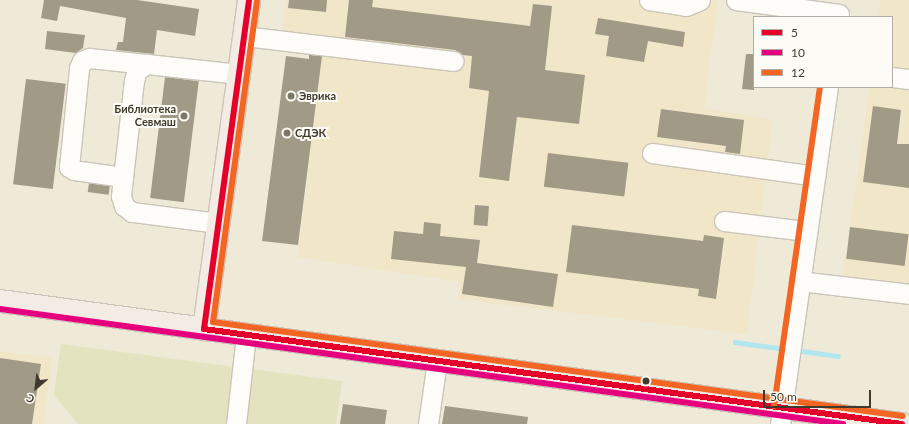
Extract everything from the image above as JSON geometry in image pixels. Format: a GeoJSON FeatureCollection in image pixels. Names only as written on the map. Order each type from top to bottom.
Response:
{"type":"FeatureCollection","features":[{"type":"Feature","properties":{"kind":"main road"},"geometry":{"type":"LineString","coordinates":[[204,329],[249,0]]}},
{"type":"Feature","properties":{"kind":"main road"},"geometry":{"type":"LineString","coordinates":[[0,301],[437,361],[781,416],[902,424]]}},
{"type":"Feature","properties":{"kind":"street"},"geometry":{"type":"LineString","coordinates":[[649,0],[686,6],[700,0]]}},
{"type":"Feature","properties":{"kind":"street"},"geometry":{"type":"LineString","coordinates":[[730,2],[776,11],[839,10]]}},
{"type":"Feature","properties":{"kind":"street"},"geometry":{"type":"LineString","coordinates":[[244,36],[454,61]]}},
{"type":"Feature","properties":{"kind":"street"},"geometry":{"type":"LineString","coordinates":[[123,177],[74,170],[69,167],[79,68],[82,61],[89,58],[239,74]]}},
{"type":"Feature","properties":{"kind":"street"},"geometry":{"type":"LineString","coordinates":[[147,64],[137,70],[134,81],[121,196],[124,206],[132,212],[218,223]]}},
{"type":"Feature","properties":{"kind":"street"},"geometry":{"type":"LineString","coordinates":[[893,77],[909,79]]}},
{"type":"Feature","properties":{"kind":"street"},"geometry":{"type":"LineString","coordinates":[[781,416],[806,230],[828,88]]}},
{"type":"Feature","properties":{"kind":"street"},"geometry":{"type":"LineString","coordinates":[[652,154],[815,176]]}},
{"type":"Feature","properties":{"kind":"street"},"geometry":{"type":"LineString","coordinates":[[724,221],[806,230]]}},
{"type":"Feature","properties":{"kind":"street"},"geometry":{"type":"LineString","coordinates":[[799,280],[909,294]]}},
{"type":"Feature","properties":{"kind":"street"},"geometry":{"type":"LineString","coordinates":[[236,424],[246,335]]}},
{"type":"Feature","properties":{"kind":"street"},"geometry":{"type":"LineString","coordinates":[[428,424],[437,361]]}},
{"type":"Feature","properties":{"kind":"shaded area"},"geometry":{"type":"Polygon","coordinates":[[[286,0],[718,0],[704,108],[772,120],[747,334],[458,299],[460,282],[298,257],[321,60],[309,59],[310,48],[282,34],[286,0]]]}},
{"type":"Feature","properties":{"kind":"shaded area"},"geometry":{"type":"Polygon","coordinates":[[[880,0],[909,0],[909,285],[843,276],[870,88],[893,88],[893,16],[878,16],[880,0]]]}},
{"type":"Feature","properties":{"kind":"shaded area"},"geometry":{"type":"Polygon","coordinates":[[[0,351],[52,358],[43,424],[0,424],[0,351]]]}},
{"type":"Feature","properties":{"kind":"green space"},"geometry":{"type":"Polygon","coordinates":[[[61,344],[342,381],[336,424],[78,424],[54,395],[61,344]]]}},
{"type":"Feature","properties":{"kind":"building"},"geometry":{"type":"Polygon","coordinates":[[[44,0],[137,0],[199,9],[195,36],[157,30],[154,54],[116,50],[118,42],[123,42],[126,18],[60,6],[57,21],[41,18],[44,0]]]}},
{"type":"Feature","properties":{"kind":"building"},"geometry":{"type":"Polygon","coordinates":[[[289,0],[327,0],[326,12],[288,8],[289,0]]]}},
{"type":"Feature","properties":{"kind":"building"},"geometry":{"type":"Polygon","coordinates":[[[349,0],[373,0],[372,7],[530,26],[533,4],[552,6],[545,70],[585,75],[579,124],[517,117],[509,181],[479,177],[489,91],[469,88],[472,56],[463,55],[455,50],[345,37],[349,0]]]}},
{"type":"Feature","properties":{"kind":"building"},"geometry":{"type":"Polygon","coordinates":[[[598,18],[685,32],[683,47],[648,41],[644,62],[606,56],[609,36],[595,34],[598,18]]]}},
{"type":"Feature","properties":{"kind":"building"},"geometry":{"type":"Polygon","coordinates":[[[47,31],[85,35],[83,48],[76,53],[45,49],[47,31]]]}},
{"type":"Feature","properties":{"kind":"building"},"geometry":{"type":"Polygon","coordinates":[[[746,54],[753,54],[754,90],[742,89],[746,54]]]}},
{"type":"Feature","properties":{"kind":"building"},"geometry":{"type":"Polygon","coordinates":[[[309,55],[322,56],[298,245],[262,241],[286,56],[309,59],[309,55]]]}},
{"type":"Feature","properties":{"kind":"building"},"geometry":{"type":"Polygon","coordinates":[[[165,77],[199,81],[184,202],[150,198],[165,77]]]}},
{"type":"Feature","properties":{"kind":"building"},"geometry":{"type":"Polygon","coordinates":[[[26,79],[66,84],[53,189],[13,184],[26,79]]]}},
{"type":"Feature","properties":{"kind":"building"},"geometry":{"type":"Polygon","coordinates":[[[873,106],[901,110],[897,144],[909,144],[909,188],[863,182],[873,106]]]}},
{"type":"Feature","properties":{"kind":"building"},"geometry":{"type":"Polygon","coordinates":[[[661,109],[744,120],[740,154],[725,152],[726,146],[657,137],[661,109]]]}},
{"type":"Feature","properties":{"kind":"building"},"geometry":{"type":"Polygon","coordinates":[[[548,153],[628,163],[624,197],[544,187],[548,153]]]}},
{"type":"Feature","properties":{"kind":"building"},"geometry":{"type":"Polygon","coordinates":[[[89,183],[110,186],[109,195],[88,192],[89,183]]]}},
{"type":"Feature","properties":{"kind":"building"},"geometry":{"type":"Polygon","coordinates":[[[475,205],[489,206],[488,226],[474,225],[475,205]]]}},
{"type":"Feature","properties":{"kind":"building"},"geometry":{"type":"Polygon","coordinates":[[[424,222],[441,224],[440,236],[480,240],[477,263],[558,274],[553,307],[462,294],[466,267],[391,259],[394,231],[423,234],[424,222]]]}},
{"type":"Feature","properties":{"kind":"building"},"geometry":{"type":"Polygon","coordinates":[[[572,225],[703,241],[704,235],[724,238],[716,299],[698,296],[699,289],[566,272],[572,225]]]}},
{"type":"Feature","properties":{"kind":"building"},"geometry":{"type":"Polygon","coordinates":[[[850,227],[909,234],[905,266],[846,259],[850,227]]]}},
{"type":"Feature","properties":{"kind":"building"},"geometry":{"type":"Polygon","coordinates":[[[0,358],[41,364],[32,424],[0,424],[0,358]]]}},
{"type":"Feature","properties":{"kind":"building"},"geometry":{"type":"Polygon","coordinates":[[[343,404],[387,410],[385,424],[340,424],[343,404]]]}},
{"type":"Feature","properties":{"kind":"building"},"geometry":{"type":"Polygon","coordinates":[[[445,406],[528,417],[527,424],[442,424],[445,406]]]}},
{"type":"Feature","properties":{"kind":"waterway"},"geometry":{"type":"LineString","coordinates":[[735,342],[778,348]]}},
{"type":"Feature","properties":{"kind":"waterway"},"geometry":{"type":"LineString","coordinates":[[802,351],[838,356]]}},
{"type":"Feature","properties":{"kind":"transit line","name":"5"},"geometry":{"type":"LineString","coordinates":[[204,329],[249,0]]}},
{"type":"Feature","properties":{"kind":"transit line","name":"12"},"geometry":{"type":"LineString","coordinates":[[257,1],[213,322],[903,416]]}},
{"type":"Feature","properties":{"kind":"transit line","name":"12"},"geometry":{"type":"LineString","coordinates":[[774,406],[820,88]]}},
{"type":"Feature","properties":{"kind":"transit line","name":"10"},"geometry":{"type":"LineString","coordinates":[[0,309],[843,424]]}},
{"type":"Feature","properties":{"kind":"transit line","name":"5"},"geometry":{"type":"LineString","coordinates":[[204,329],[902,424]]}},
{"type":"Feature","properties":{"kind":"place","name":"Эврика"},"geometry":{"type":"Point","coordinates":[291,96]}},
{"type":"Feature","properties":{"kind":"place","name":"Библиотека Севмаш"},"geometry":{"type":"Point","coordinates":[184,116]}},
{"type":"Feature","properties":{"kind":"place","name":"СДЭК"},"geometry":{"type":"Point","coordinates":[287,133]}}]}
